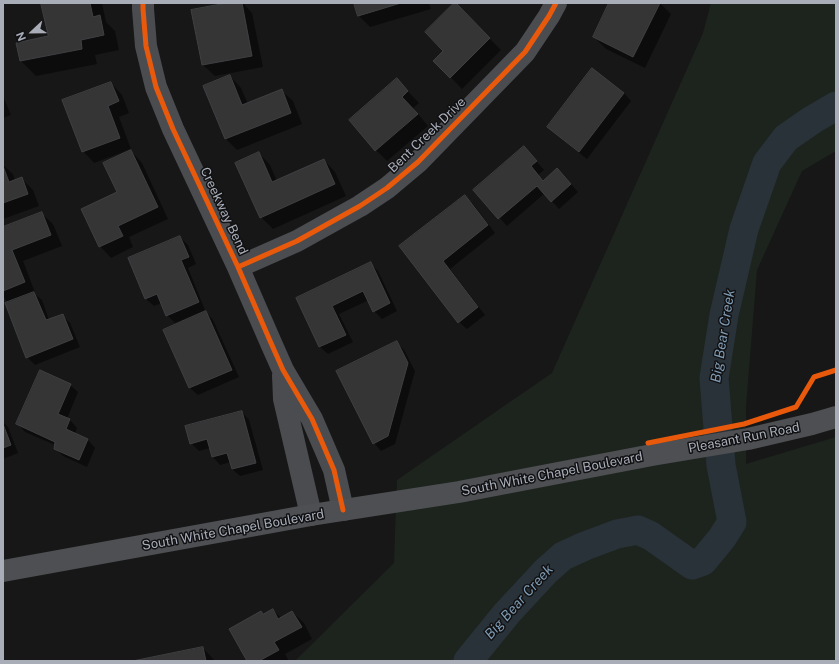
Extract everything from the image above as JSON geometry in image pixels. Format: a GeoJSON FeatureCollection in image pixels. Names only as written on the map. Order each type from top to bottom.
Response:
{"type":"FeatureCollection","features":[{"type":"Feature","properties":{"kind":"main road","name":"Pleasant Run Road"},"geometry":{"type":"LineString","coordinates":[[652,455],[748,439],[836,417]]}},
{"type":"Feature","properties":{"kind":"main road","name":"South White Chapel Boulevard"},"geometry":{"type":"LineString","coordinates":[[3,571],[311,515],[459,492],[652,455]]}},
{"type":"Feature","properties":{"kind":"street","name":"Creekway Bend"},"geometry":{"type":"LineString","coordinates":[[143,3],[146,46],[156,87],[173,129],[238,267],[283,370],[312,419],[334,470],[343,510]]}},
{"type":"Feature","properties":{"kind":"street","name":"Bent Creek Drive"},"geometry":{"type":"LineString","coordinates":[[238,267],[297,241],[387,188],[408,171],[525,52],[556,3]]}},
{"type":"Feature","properties":{"kind":"street","name":"Creekway Bend"},"geometry":{"type":"LineString","coordinates":[[283,370],[284,399],[311,515]]}},
{"type":"Feature","properties":{"kind":"shaded area"},"geometry":{"type":"Polygon","coordinates":[[[711,3],[836,3],[836,151],[802,171],[757,270],[746,406],[746,464],[836,437],[836,661],[295,661],[394,563],[397,480],[552,373],[703,33],[711,3]]]}},
{"type":"Feature","properties":{"kind":"building"},"geometry":{"type":"Polygon","coordinates":[[[41,3],[90,3],[93,17],[100,15],[104,35],[81,40],[82,49],[20,61],[16,43],[48,36],[41,3]]]}},
{"type":"Feature","properties":{"kind":"building"},"geometry":{"type":"Polygon","coordinates":[[[227,3],[242,3],[252,56],[202,65],[191,10],[227,3]]]}},
{"type":"Feature","properties":{"kind":"building"},"geometry":{"type":"Polygon","coordinates":[[[354,3],[401,3],[358,16],[354,3]]]}},
{"type":"Feature","properties":{"kind":"building"},"geometry":{"type":"Polygon","coordinates":[[[454,3],[456,3],[490,38],[450,78],[433,61],[443,51],[425,32],[454,3]]]}},
{"type":"Feature","properties":{"kind":"building"},"geometry":{"type":"Polygon","coordinates":[[[609,3],[660,3],[633,57],[593,37],[609,3]]]}},
{"type":"Feature","properties":{"kind":"building"},"geometry":{"type":"Polygon","coordinates":[[[592,68],[624,93],[579,152],[547,127],[592,68]]]}},
{"type":"Feature","properties":{"kind":"building"},"geometry":{"type":"Polygon","coordinates":[[[230,75],[242,105],[282,89],[291,113],[225,139],[203,86],[230,75]]]}},
{"type":"Feature","properties":{"kind":"building"},"geometry":{"type":"Polygon","coordinates":[[[397,78],[408,91],[402,97],[418,114],[375,151],[349,120],[397,78]]]}},
{"type":"Feature","properties":{"kind":"building"},"geometry":{"type":"Polygon","coordinates":[[[111,82],[119,101],[108,106],[120,138],[82,152],[62,100],[111,82]]]}},
{"type":"Feature","properties":{"kind":"building"},"geometry":{"type":"Polygon","coordinates":[[[524,146],[537,161],[531,166],[543,181],[557,168],[571,184],[551,202],[537,186],[498,219],[473,190],[524,146]]]}},
{"type":"Feature","properties":{"kind":"building"},"geometry":{"type":"Polygon","coordinates":[[[131,150],[158,207],[118,226],[123,236],[99,247],[81,209],[117,192],[103,163],[131,150]]]}},
{"type":"Feature","properties":{"kind":"building"},"geometry":{"type":"Polygon","coordinates":[[[259,152],[272,182],[324,159],[335,184],[260,218],[235,163],[259,152]]]}},
{"type":"Feature","properties":{"kind":"building"},"geometry":{"type":"Polygon","coordinates":[[[3,166],[9,182],[22,177],[28,194],[3,203],[3,166]]]}},
{"type":"Feature","properties":{"kind":"building"},"geometry":{"type":"Polygon","coordinates":[[[465,195],[488,225],[443,261],[478,307],[458,323],[399,246],[465,195]]]}},
{"type":"Feature","properties":{"kind":"building"},"geometry":{"type":"Polygon","coordinates":[[[42,212],[51,235],[12,250],[25,282],[3,291],[3,227],[42,212]]]}},
{"type":"Feature","properties":{"kind":"building"},"geometry":{"type":"Polygon","coordinates":[[[180,236],[189,257],[181,260],[199,302],[166,316],[157,294],[145,299],[128,258],[180,236]]]}},
{"type":"Feature","properties":{"kind":"building"},"geometry":{"type":"Polygon","coordinates":[[[371,262],[390,303],[373,312],[363,291],[332,306],[346,335],[319,347],[296,298],[371,262]]]}},
{"type":"Feature","properties":{"kind":"building"},"geometry":{"type":"Polygon","coordinates":[[[34,292],[46,320],[63,314],[73,339],[26,358],[5,303],[34,292]]]}},
{"type":"Feature","properties":{"kind":"building"},"geometry":{"type":"Polygon","coordinates":[[[206,311],[232,370],[189,388],[163,330],[206,311]]]}},
{"type":"Feature","properties":{"kind":"building"},"geometry":{"type":"Polygon","coordinates":[[[397,341],[408,363],[388,436],[373,444],[336,371],[397,341]]]}},
{"type":"Feature","properties":{"kind":"building"},"geometry":{"type":"Polygon","coordinates":[[[40,370],[71,384],[58,414],[70,419],[66,429],[88,439],[79,460],[54,449],[55,442],[16,424],[40,370]]]}},
{"type":"Feature","properties":{"kind":"building"},"geometry":{"type":"Polygon","coordinates":[[[242,411],[256,463],[232,469],[227,453],[212,457],[207,439],[190,444],[185,426],[242,411]]]}},
{"type":"Feature","properties":{"kind":"building"},"geometry":{"type":"Polygon","coordinates":[[[3,424],[11,445],[3,448],[3,424]]]}},
{"type":"Feature","properties":{"kind":"building"},"geometry":{"type":"Polygon","coordinates":[[[273,609],[278,619],[292,611],[302,627],[274,642],[279,650],[259,661],[247,661],[229,629],[261,611],[263,614],[273,609]]]}},
{"type":"Feature","properties":{"kind":"building"},"geometry":{"type":"Polygon","coordinates":[[[203,647],[206,661],[133,661],[203,647]]]}},
{"type":"Feature","properties":{"kind":"waterway","name":"Big Bear Creek"},"geometry":{"type":"LineString","coordinates":[[468,661],[507,613],[546,571],[563,556],[617,534],[638,530],[651,536],[692,565],[703,561],[722,538],[732,522],[721,465],[714,378],[724,315],[744,229],[767,163],[786,138],[836,106]]}},
{"type":"Feature","properties":{"kind":"cycle path"},"geometry":{"type":"LineString","coordinates":[[143,3],[146,46],[156,87],[173,129],[238,267],[283,370],[312,419],[334,470],[343,510]]}},
{"type":"Feature","properties":{"kind":"cycle path"},"geometry":{"type":"LineString","coordinates":[[238,267],[297,241],[360,206],[387,188],[418,162],[525,52],[556,3]]}},
{"type":"Feature","properties":{"kind":"cycle path"},"geometry":{"type":"LineString","coordinates":[[648,443],[744,424],[796,407],[814,377],[836,370]]}}]}
